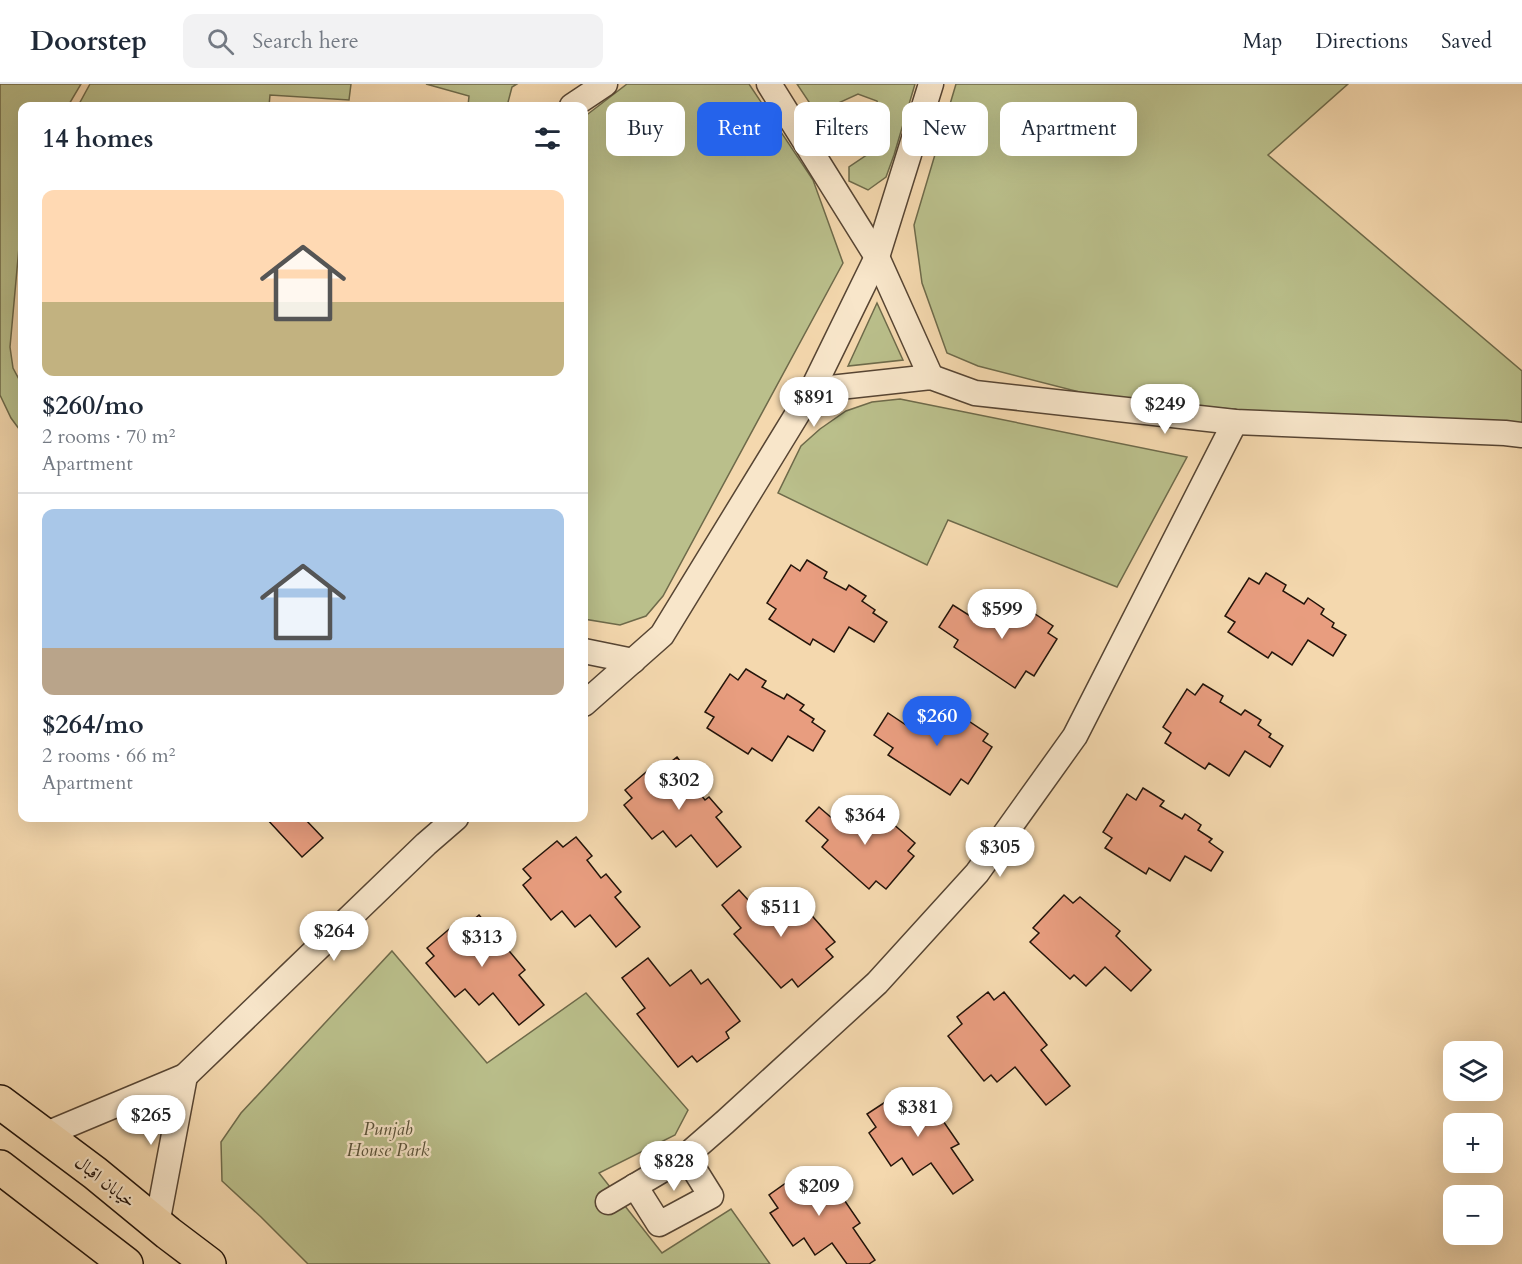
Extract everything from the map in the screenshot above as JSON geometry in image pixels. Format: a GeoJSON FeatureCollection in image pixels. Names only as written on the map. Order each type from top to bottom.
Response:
{"type":"FeatureCollection","features":[{"type":"Feature","properties":{"kind":"main road","name":"خیابان اقبال"},"geometry":{"type":"LineString","coordinates":[[0,1102],[95,1173],[209,1264]]}},
{"type":"Feature","properties":{"kind":"main road"},"geometry":{"type":"LineString","coordinates":[[0,1167],[128,1264],[157,1224]]}},
{"type":"Feature","properties":{"kind":"street"},"geometry":{"type":"LineString","coordinates":[[578,102],[605,84]]}},
{"type":"Feature","properties":{"kind":"street"},"geometry":{"type":"LineString","coordinates":[[769,84],[877,257],[931,377]]}},
{"type":"Feature","properties":{"kind":"street"},"geometry":{"type":"LineString","coordinates":[[588,700],[662,635],[812,390],[877,257],[931,84]]}},
{"type":"Feature","properties":{"kind":"street"},"geometry":{"type":"LineString","coordinates":[[812,390],[931,377],[975,393],[1235,422],[1522,435]]}},
{"type":"Feature","properties":{"kind":"street"},"geometry":{"type":"LineString","coordinates":[[608,1202],[686,1156],[877,983],[977,873],[1075,736],[1235,422]]}},
{"type":"Feature","properties":{"kind":"street"},"geometry":{"type":"LineString","coordinates":[[588,652],[633,661]]}},
{"type":"Feature","properties":{"kind":"street"},"geometry":{"type":"LineString","coordinates":[[44,1136],[185,1076],[451,822]]}},
{"type":"Feature","properties":{"kind":"street"},"geometry":{"type":"LineString","coordinates":[[157,1224],[185,1076]]}},
{"type":"Feature","properties":{"kind":"street"},"geometry":{"type":"LineString","coordinates":[[635,1186],[659,1224],[711,1196],[686,1156]]}},
{"type":"Feature","properties":{"kind":"green space"},"geometry":{"type":"Polygon","coordinates":[[[0,84],[81,84],[70,102],[18,102],[18,258],[10,347],[13,368],[18,377],[18,428],[0,395],[0,84]]]}},
{"type":"Feature","properties":{"kind":"green space"},"geometry":{"type":"Polygon","coordinates":[[[90,84],[351,84],[349,100],[270,95],[269,102],[80,102],[90,84]]]}},
{"type":"Feature","properties":{"kind":"green space"},"geometry":{"type":"Polygon","coordinates":[[[426,84],[517,84],[512,87],[508,102],[468,102],[469,96],[426,84]]]}},
{"type":"Feature","properties":{"kind":"green space"},"geometry":{"type":"Polygon","coordinates":[[[627,84],[749,84],[761,102],[697,102],[697,156],[782,156],[782,134],[794,152],[794,156],[797,156],[813,180],[843,263],[663,596],[646,616],[620,625],[588,620],[588,114],[627,84]]]}},
{"type":"Feature","properties":{"kind":"green space"},"geometry":{"type":"Polygon","coordinates":[[[797,84],[915,84],[910,102],[902,102],[902,128],[886,177],[868,190],[849,181],[849,167],[865,156],[890,156],[890,102],[877,102],[858,94],[840,102],[809,102],[797,84]]]}},
{"type":"Feature","properties":{"kind":"green space"},"geometry":{"type":"Polygon","coordinates":[[[956,84],[1348,84],[1268,155],[1522,371],[1522,437],[1095,396],[978,366],[947,353],[922,283],[914,225],[935,156],[988,156],[988,102],[951,102],[956,84]]]}},
{"type":"Feature","properties":{"kind":"green space"},"geometry":{"type":"Polygon","coordinates":[[[877,303],[903,360],[848,366],[877,303]]]}},
{"type":"Feature","properties":{"kind":"green space"},"geometry":{"type":"Polygon","coordinates":[[[900,399],[1187,457],[1117,587],[948,520],[927,565],[778,493],[801,446],[820,429],[846,411],[872,402],[900,399]]]}},
{"type":"Feature","properties":{"kind":"green space","name":"Punjab House Park"},"geometry":{"type":"Polygon","coordinates":[[[392,951],[487,1063],[586,993],[688,1110],[675,1135],[599,1173],[662,1253],[731,1209],[770,1264],[308,1264],[222,1181],[221,1142],[241,1113],[392,951]]]}},
{"type":"Feature","properties":{"kind":"building"},"geometry":{"type":"Polygon","coordinates":[[[807,560],[827,572],[824,578],[846,590],[849,585],[866,596],[862,601],[875,610],[873,613],[887,622],[874,642],[849,627],[834,652],[813,639],[810,645],[769,619],[776,609],[767,603],[791,565],[800,571],[807,560]]]}},
{"type":"Feature","properties":{"kind":"building"},"geometry":{"type":"Polygon","coordinates":[[[1266,573],[1286,585],[1283,591],[1304,604],[1308,598],[1324,609],[1321,614],[1334,623],[1332,627],[1346,635],[1333,656],[1308,640],[1292,665],[1272,652],[1268,658],[1228,632],[1235,622],[1225,616],[1249,578],[1259,584],[1266,573]]]}},
{"type":"Feature","properties":{"kind":"building"},"geometry":{"type":"Polygon","coordinates":[[[992,599],[1014,613],[1020,604],[1053,626],[1048,633],[1057,639],[1034,676],[1026,671],[1015,688],[954,647],[958,640],[939,627],[953,605],[978,621],[992,599]]]}},
{"type":"Feature","properties":{"kind":"building"},"geometry":{"type":"Polygon","coordinates":[[[746,669],[766,681],[762,687],[784,699],[787,694],[804,705],[800,710],[814,719],[812,722],[825,731],[813,751],[788,736],[772,761],[752,748],[748,754],[707,728],[714,717],[705,712],[730,674],[738,680],[746,669]]]}},
{"type":"Feature","properties":{"kind":"building"},"geometry":{"type":"Polygon","coordinates":[[[1203,684],[1223,696],[1220,702],[1241,715],[1245,710],[1261,720],[1258,725],[1271,734],[1269,737],[1283,746],[1270,767],[1245,751],[1229,776],[1209,763],[1205,769],[1165,743],[1171,733],[1163,727],[1187,689],[1195,695],[1203,684]]]}},
{"type":"Feature","properties":{"kind":"building"},"geometry":{"type":"Polygon","coordinates":[[[927,706],[949,721],[955,712],[988,734],[983,741],[992,747],[968,784],[961,779],[950,795],[888,755],[893,748],[874,735],[888,713],[912,729],[927,706]]]}},
{"type":"Feature","properties":{"kind":"building"},"geometry":{"type":"Polygon","coordinates":[[[677,757],[693,778],[690,781],[705,800],[709,797],[722,812],[716,817],[741,847],[717,867],[691,835],[676,847],[663,831],[652,839],[624,805],[632,798],[625,790],[658,762],[663,768],[677,757]]]}},
{"type":"Feature","properties":{"kind":"building"},"geometry":{"type":"Polygon","coordinates":[[[1143,788],[1164,801],[1160,806],[1182,819],[1185,814],[1201,825],[1198,830],[1212,839],[1209,842],[1223,852],[1211,871],[1185,856],[1170,881],[1149,868],[1146,874],[1105,848],[1112,838],[1103,832],[1127,794],[1136,800],[1143,788]]]}},
{"type":"Feature","properties":{"kind":"building"},"geometry":{"type":"Polygon","coordinates":[[[819,807],[841,826],[858,807],[876,823],[884,816],[915,843],[908,851],[914,856],[886,889],[876,881],[869,889],[822,847],[828,840],[806,821],[819,807]]]}},
{"type":"Feature","properties":{"kind":"building"},"geometry":{"type":"Polygon","coordinates":[[[270,822],[308,822],[323,838],[302,857],[270,822]]]}},
{"type":"Feature","properties":{"kind":"building"},"geometry":{"type":"Polygon","coordinates":[[[576,837],[592,856],[587,860],[601,878],[606,874],[621,892],[615,897],[640,927],[616,947],[590,915],[575,927],[562,911],[551,920],[523,885],[531,878],[523,869],[557,841],[563,847],[576,837]]]}},
{"type":"Feature","properties":{"kind":"building"},"geometry":{"type":"Polygon","coordinates":[[[739,890],[760,913],[781,894],[794,908],[800,902],[835,942],[826,949],[833,957],[798,987],[792,979],[781,988],[734,934],[741,928],[722,905],[739,890]]]}},
{"type":"Feature","properties":{"kind":"building"},"geometry":{"type":"Polygon","coordinates":[[[1064,895],[1073,903],[1080,897],[1120,931],[1116,936],[1151,970],[1131,991],[1105,967],[1086,986],[1074,975],[1070,979],[1030,942],[1039,933],[1033,928],[1064,895]]]}},
{"type":"Feature","properties":{"kind":"building"},"geometry":{"type":"Polygon","coordinates":[[[479,915],[525,970],[519,975],[544,1005],[519,1025],[493,993],[479,1005],[465,989],[455,997],[426,963],[434,956],[427,948],[461,919],[466,926],[479,915]]]}},
{"type":"Feature","properties":{"kind":"building"},"geometry":{"type":"Polygon","coordinates":[[[648,958],[670,986],[691,970],[701,984],[708,979],[740,1021],[726,1032],[729,1038],[697,1062],[692,1056],[678,1067],[637,1014],[645,1008],[622,978],[648,958]]]}},
{"type":"Feature","properties":{"kind":"building"},"geometry":{"type":"Polygon","coordinates":[[[988,992],[994,1000],[1004,992],[1047,1045],[1041,1050],[1070,1086],[1046,1105],[1015,1067],[997,1082],[991,1075],[984,1081],[948,1036],[962,1024],[957,1017],[988,992]]]}},
{"type":"Feature","properties":{"kind":"building"},"geometry":{"type":"Polygon","coordinates":[[[921,1089],[959,1144],[951,1148],[973,1180],[953,1194],[931,1163],[913,1175],[902,1158],[891,1166],[869,1133],[876,1127],[867,1114],[899,1093],[905,1100],[921,1089]]]}},
{"type":"Feature","properties":{"kind":"building"},"geometry":{"type":"Polygon","coordinates":[[[823,1169],[860,1223],[853,1228],[875,1260],[869,1264],[847,1264],[832,1243],[815,1255],[804,1238],[793,1246],[770,1213],[778,1208],[769,1195],[800,1173],[806,1180],[823,1169]]]}}]}
